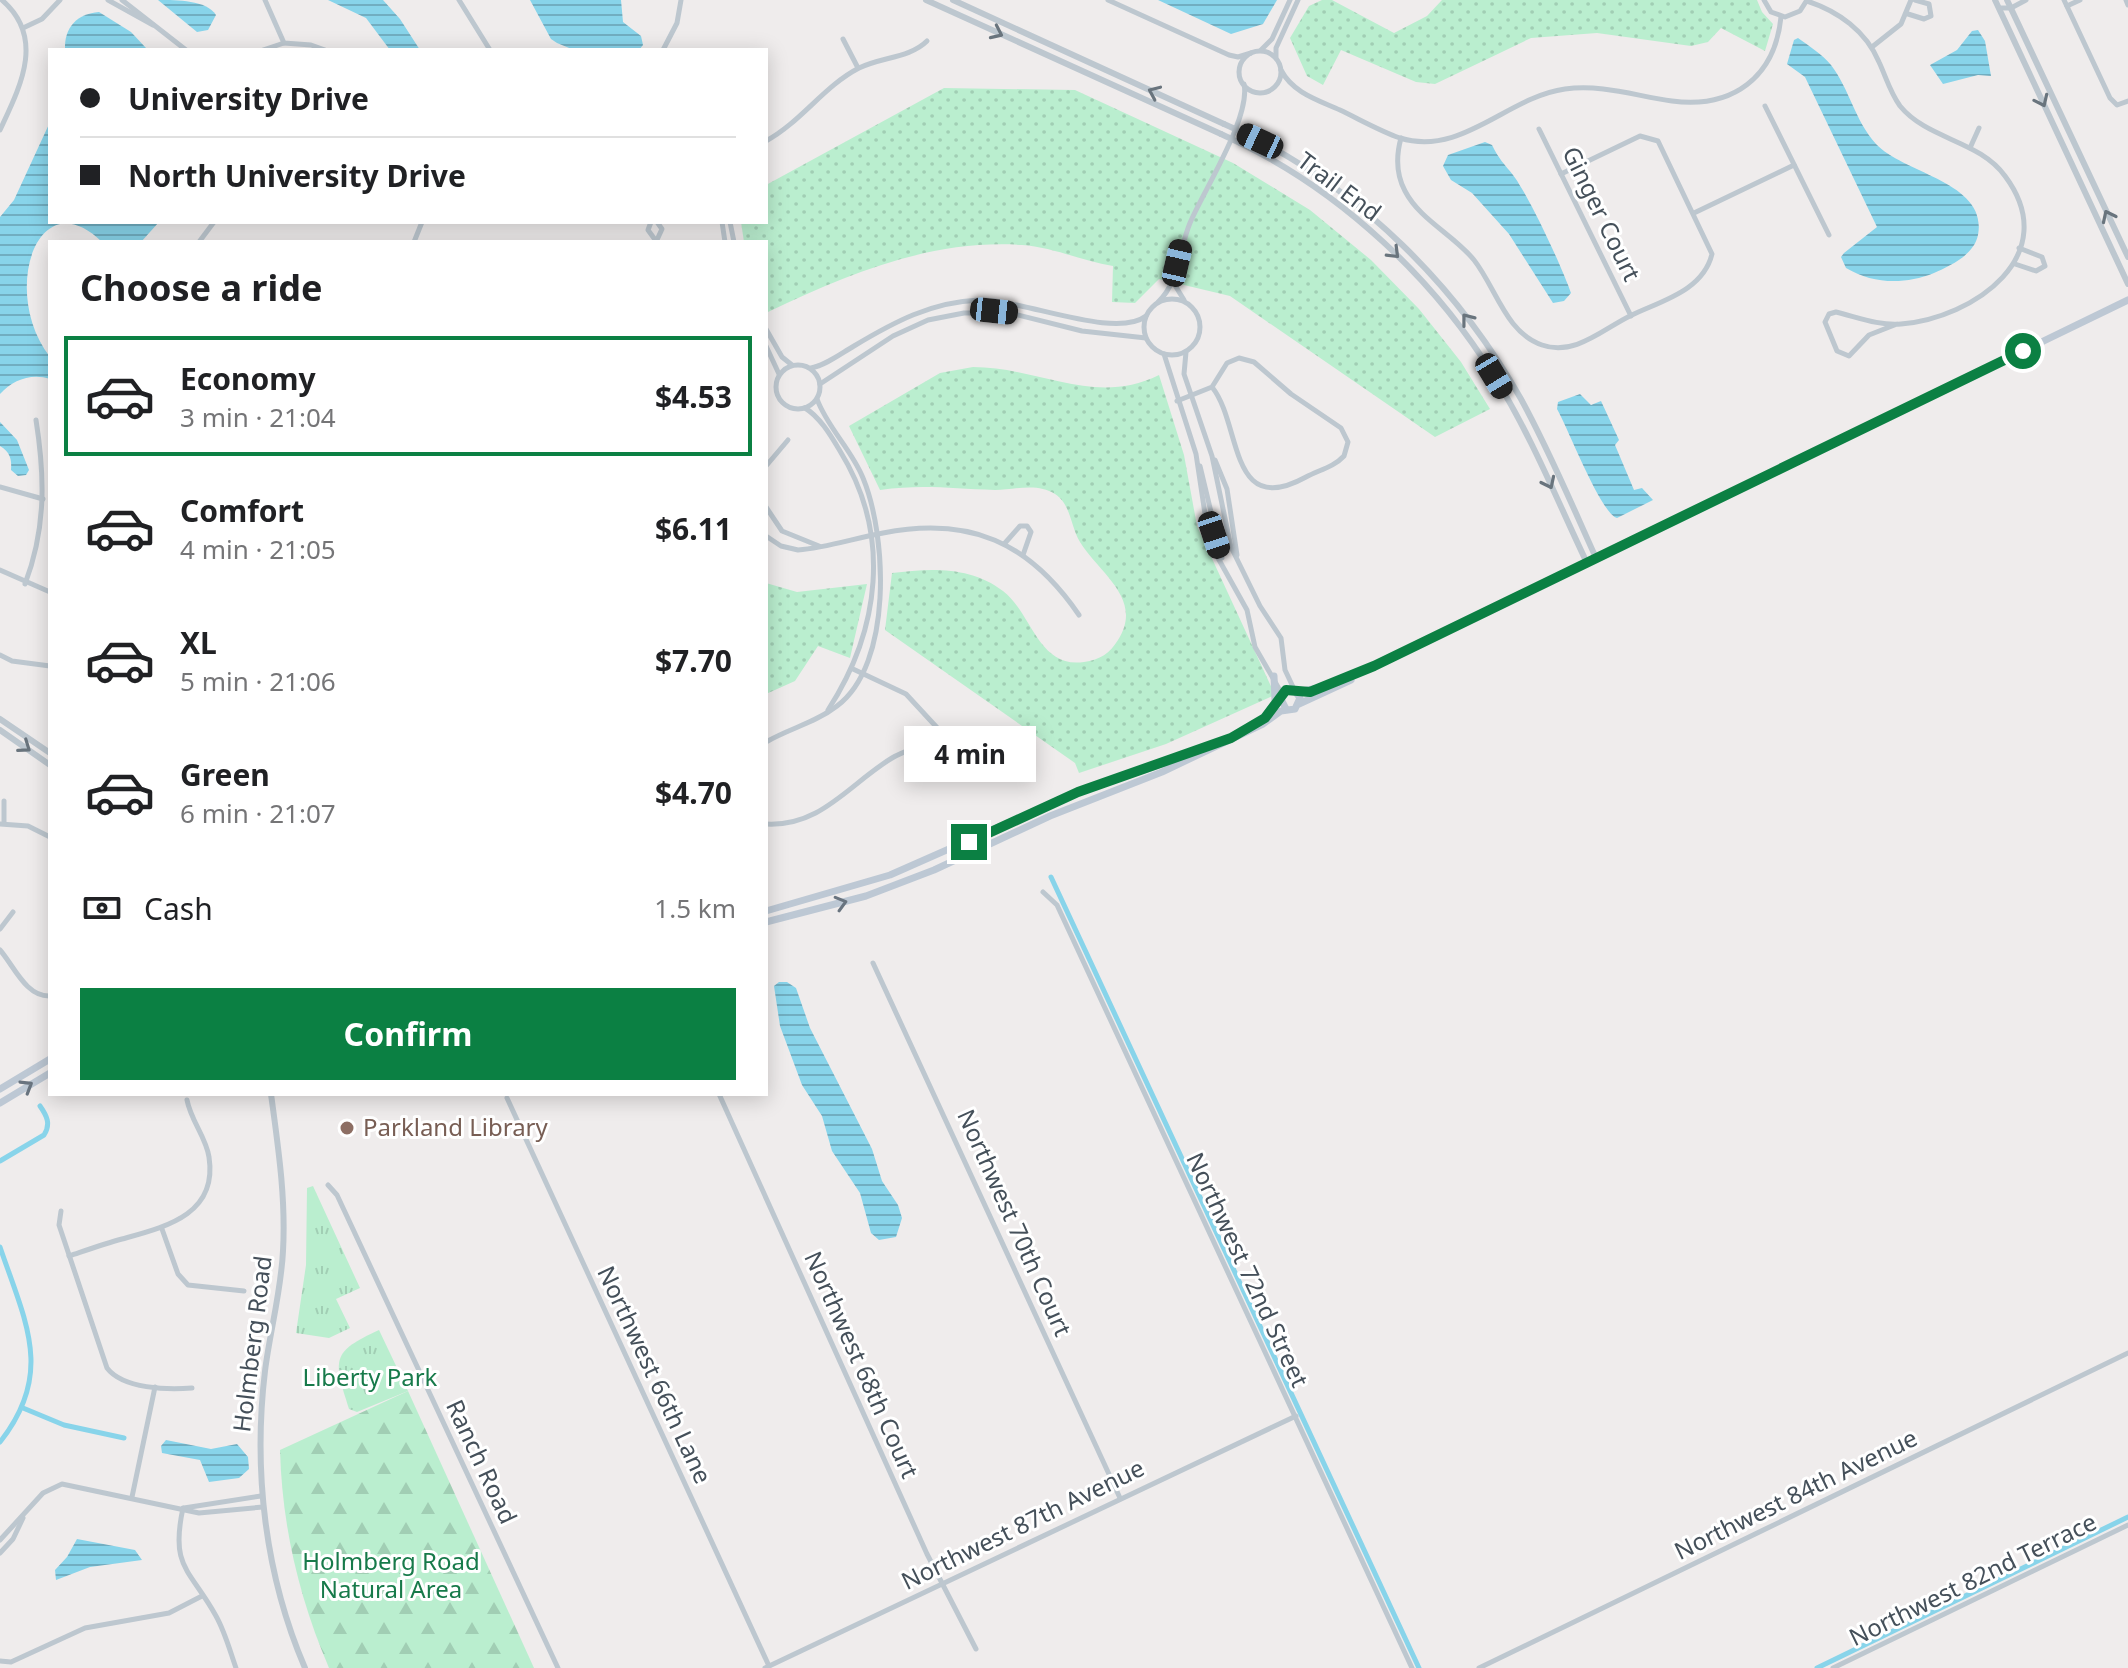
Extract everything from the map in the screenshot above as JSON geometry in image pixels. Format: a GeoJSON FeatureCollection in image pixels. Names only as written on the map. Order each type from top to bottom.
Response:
{"type":"FeatureCollection","features":[{"type":"Feature","properties":{"kind":"main road"},"geometry":{"type":"LineString","coordinates":[[768,921],[895,885],[1050,816],[1162,772],[2128,300]]}},
{"type":"Feature","properties":{"kind":"main road"},"geometry":{"type":"LineString","coordinates":[[1255,727],[1281,695],[1324,687],[1374,666]]}},
{"type":"Feature","properties":{"kind":"main road"},"geometry":{"type":"LineString","coordinates":[[1274,676],[1274,706]]}},
{"type":"Feature","properties":{"kind":"main road"},"geometry":{"type":"LineString","coordinates":[[1295,691],[1299,704]]}},
{"type":"Feature","properties":{"kind":"main road"},"geometry":{"type":"LineString","coordinates":[[1281,695],[1286,709]]}},
{"type":"Feature","properties":{"kind":"main road"},"geometry":{"type":"LineString","coordinates":[[768,910],[890,875],[1078,792],[1207,749]]}},
{"type":"Feature","properties":{"kind":"main road"},"geometry":{"type":"LineString","coordinates":[[1,1097],[48,1061]]}},
{"type":"Feature","properties":{"kind":"main road"},"geometry":{"type":"LineString","coordinates":[[1,1097],[48,1074]]}},
{"type":"Feature","properties":{"kind":"street"},"geometry":{"type":"LineString","coordinates":[[0,130],[23,78],[27,56],[23,28],[2,0]]}},
{"type":"Feature","properties":{"kind":"street"},"geometry":{"type":"LineString","coordinates":[[23,28],[42,19],[60,0]]}},
{"type":"Feature","properties":{"kind":"street"},"geometry":{"type":"LineString","coordinates":[[108,0],[165,31]]}},
{"type":"Feature","properties":{"kind":"street"},"geometry":{"type":"LineString","coordinates":[[122,0],[184,48]]}},
{"type":"Feature","properties":{"kind":"street"},"geometry":{"type":"LineString","coordinates":[[265,0],[284,43]]}},
{"type":"Feature","properties":{"kind":"street"},"geometry":{"type":"LineString","coordinates":[[459,0],[489,48]]}},
{"type":"Feature","properties":{"kind":"street"},"geometry":{"type":"LineString","coordinates":[[664,48],[677,23],[681,0]]}},
{"type":"Feature","properties":{"kind":"street","name":"Trail End"},"geometry":{"type":"LineString","coordinates":[[926,0],[1240,143],[1288,169],[1352,215],[1441,304],[1484,361],[1515,413],[1587,563]]}},
{"type":"Feature","properties":{"kind":"street","name":"Trail End"},"geometry":{"type":"LineString","coordinates":[[953,0],[1244,133],[1326,182],[1360,208],[1408,251],[1449,296],[1495,356],[1521,400],[1596,558]]}},
{"type":"Feature","properties":{"kind":"street"},"geometry":{"type":"LineString","coordinates":[[1108,0],[1238,57],[1260,51],[1272,39],[1290,0]]}},
{"type":"Feature","properties":{"kind":"street"},"geometry":{"type":"LineString","coordinates":[[1298,0],[1276,48],[1281,70],[1294,87],[1401,138],[1429,141],[1456,137],[1521,101],[1565,89],[1613,89],[1685,102],[1726,95],[1750,84],[1767,66],[1777,46],[1781,17]]}},
{"type":"Feature","properties":{"kind":"street"},"geometry":{"type":"LineString","coordinates":[[1764,0],[1771,12],[1781,17],[1796,14],[1807,1],[1842,17],[1872,47],[1893,95],[1909,115],[1930,130],[1970,148],[1999,168],[2015,193],[2023,219],[2019,248],[2015,264],[1999,284],[1966,305],[1932,319],[1897,324],[1869,335],[1849,356],[1837,351],[1825,322],[1829,314],[1836,312],[1897,324]]}},
{"type":"Feature","properties":{"kind":"street"},"geometry":{"type":"LineString","coordinates":[[1872,47],[1893,33],[1908,14],[1913,0],[1929,4],[1931,16],[1924,19],[1908,14]]}},
{"type":"Feature","properties":{"kind":"street"},"geometry":{"type":"LineString","coordinates":[[1995,0],[2128,284]]}},
{"type":"Feature","properties":{"kind":"street"},"geometry":{"type":"LineString","coordinates":[[1999,8],[2006,0],[2011,8],[2128,257]]}},
{"type":"Feature","properties":{"kind":"street"},"geometry":{"type":"LineString","coordinates":[[1999,8],[2011,8],[2026,0]]}},
{"type":"Feature","properties":{"kind":"street"},"geometry":{"type":"LineString","coordinates":[[2080,0],[2065,3],[2110,98],[2117,105],[2128,101]]}},
{"type":"Feature","properties":{"kind":"street"},"geometry":{"type":"LineString","coordinates":[[843,39],[858,68]]}},
{"type":"Feature","properties":{"kind":"street"},"geometry":{"type":"LineString","coordinates":[[768,140],[801,119],[858,68],[918,49],[927,41]]}},
{"type":"Feature","properties":{"kind":"street"},"geometry":{"type":"LineString","coordinates":[[269,48],[284,43],[319,48]]}},
{"type":"Feature","properties":{"kind":"street"},"geometry":{"type":"LineString","coordinates":[[1260,51],[1276,58]]}},
{"type":"Feature","properties":{"kind":"street"},"geometry":{"type":"LineString","coordinates":[[1240,71],[1242,62],[1251,53]]}},
{"type":"Feature","properties":{"kind":"street"},"geometry":{"type":"LineString","coordinates":[[768,332],[782,357],[793,365],[811,368],[907,316],[962,301],[1010,302],[1098,323],[1131,323],[1146,316],[1170,291],[1190,221],[1245,103],[1240,71],[1229,55]]}},
{"type":"Feature","properties":{"kind":"street"},"geometry":{"type":"LineString","coordinates":[[1270,90],[1278,84],[1281,70]]}},
{"type":"Feature","properties":{"kind":"street"},"geometry":{"type":"LineString","coordinates":[[1244,84],[1261,93]]}},
{"type":"Feature","properties":{"kind":"street"},"geometry":{"type":"LineString","coordinates":[[1245,103],[1270,90],[1294,87]]}},
{"type":"Feature","properties":{"kind":"street"},"geometry":{"type":"LineString","coordinates":[[1765,106],[1829,235]]}},
{"type":"Feature","properties":{"kind":"street"},"geometry":{"type":"LineString","coordinates":[[1970,148],[1979,128]]}},
{"type":"Feature","properties":{"kind":"street","name":"Ginger Court"},"geometry":{"type":"LineString","coordinates":[[1539,129],[1631,316]]}},
{"type":"Feature","properties":{"kind":"street"},"geometry":{"type":"LineString","coordinates":[[1401,138],[1397,164],[1408,198],[1474,260],[1516,329],[1542,346],[1573,346],[1676,296],[1704,270],[1712,254],[1658,141],[1646,135],[1561,174]]}},
{"type":"Feature","properties":{"kind":"street"},"geometry":{"type":"LineString","coordinates":[[1694,213],[1794,165]]}},
{"type":"Feature","properties":{"kind":"street"},"geometry":{"type":"LineString","coordinates":[[2015,264],[2036,271],[2045,266],[2042,257],[2019,248]]}},
{"type":"Feature","properties":{"kind":"street"},"geometry":{"type":"LineString","coordinates":[[1173,281],[1185,302],[1195,310],[1201,327],[1197,340],[1186,352],[1184,374],[1212,456],[1227,489],[1238,559]]}},
{"type":"Feature","properties":{"kind":"street"},"geometry":{"type":"LineString","coordinates":[[1158,302],[1168,299],[1185,302]]}},
{"type":"Feature","properties":{"kind":"street"},"geometry":{"type":"LineString","coordinates":[[820,384],[893,336],[947,316],[981,311],[1010,313],[1097,332],[1146,338],[1164,354],[1205,484],[1224,566]]}},
{"type":"Feature","properties":{"kind":"street"},"geometry":{"type":"LineString","coordinates":[[1146,316],[1146,338]]}},
{"type":"Feature","properties":{"kind":"street"},"geometry":{"type":"LineString","coordinates":[[1097,332],[1098,323]]}},
{"type":"Feature","properties":{"kind":"street"},"geometry":{"type":"LineString","coordinates":[[768,350],[779,375]]}},
{"type":"Feature","properties":{"kind":"street"},"geometry":{"type":"LineString","coordinates":[[1164,354],[1186,352]]}},
{"type":"Feature","properties":{"kind":"street"},"geometry":{"type":"LineString","coordinates":[[1177,401],[1212,387],[1227,363],[1239,358],[1254,362],[1291,394],[1341,428],[1348,442],[1344,456],[1285,488],[1258,484],[1236,453],[1225,405],[1212,387]]}},
{"type":"Feature","properties":{"kind":"street"},"geometry":{"type":"LineString","coordinates":[[793,365],[779,375],[776,385],[780,400],[790,407],[805,408],[816,417],[845,460],[862,500],[871,535],[870,614],[853,669],[826,713]]}},
{"type":"Feature","properties":{"kind":"street"},"geometry":{"type":"LineString","coordinates":[[768,741],[826,713],[849,694],[861,672],[878,617],[882,586],[879,533],[863,478],[817,399],[820,384],[811,368]]}},
{"type":"Feature","properties":{"kind":"street"},"geometry":{"type":"LineString","coordinates":[[805,408],[817,399]]}},
{"type":"Feature","properties":{"kind":"street"},"geometry":{"type":"LineString","coordinates":[[25,584],[38,543],[43,499],[36,420]]}},
{"type":"Feature","properties":{"kind":"street"},"geometry":{"type":"LineString","coordinates":[[768,464],[788,440]]}},
{"type":"Feature","properties":{"kind":"street"},"geometry":{"type":"LineString","coordinates":[[1196,454],[1204,517],[1224,566],[1247,610],[1255,647],[1274,676],[1281,695]]}},
{"type":"Feature","properties":{"kind":"street"},"geometry":{"type":"LineString","coordinates":[[1212,456],[1224,523],[1248,580],[1281,638],[1285,670],[1295,691]]}},
{"type":"Feature","properties":{"kind":"street"},"geometry":{"type":"LineString","coordinates":[[1205,484],[1218,481]]}},
{"type":"Feature","properties":{"kind":"street"},"geometry":{"type":"LineString","coordinates":[[0,487],[43,499]]}},
{"type":"Feature","properties":{"kind":"street"},"geometry":{"type":"LineString","coordinates":[[768,510],[782,531],[820,547]]}},
{"type":"Feature","properties":{"kind":"street"},"geometry":{"type":"LineString","coordinates":[[1005,543],[1020,526],[1027,526],[1031,532],[1023,555]]}},
{"type":"Feature","properties":{"kind":"street"},"geometry":{"type":"LineString","coordinates":[[768,537],[798,550],[879,533],[945,527],[1005,543],[1056,583],[1079,615]]}},
{"type":"Feature","properties":{"kind":"street"},"geometry":{"type":"LineString","coordinates":[[0,570],[25,584],[48,591]]}},
{"type":"Feature","properties":{"kind":"street"},"geometry":{"type":"LineString","coordinates":[[1235,586],[1248,580]]}},
{"type":"Feature","properties":{"kind":"street"},"geometry":{"type":"LineString","coordinates":[[0,655],[21,663],[48,666]]}},
{"type":"Feature","properties":{"kind":"street"},"geometry":{"type":"LineString","coordinates":[[853,669],[906,694],[942,733],[995,757],[1012,778]]}},
{"type":"Feature","properties":{"kind":"street"},"geometry":{"type":"LineString","coordinates":[[0,719],[48,752]]}},
{"type":"Feature","properties":{"kind":"street"},"geometry":{"type":"LineString","coordinates":[[0,730],[48,764]]}},
{"type":"Feature","properties":{"kind":"street"},"geometry":{"type":"LineString","coordinates":[[768,824],[806,820],[823,811],[885,762],[928,745],[942,733]]}},
{"type":"Feature","properties":{"kind":"street"},"geometry":{"type":"LineString","coordinates":[[4,801],[2,823],[28,826],[48,836]]}},
{"type":"Feature","properties":{"kind":"street","name":"Northwest 72nd Street"},"geometry":{"type":"LineString","coordinates":[[1043,892],[1057,905],[1412,1668]]}},
{"type":"Feature","properties":{"kind":"street"},"geometry":{"type":"LineString","coordinates":[[0,929],[13,912]]}},
{"type":"Feature","properties":{"kind":"street"},"geometry":{"type":"LineString","coordinates":[[0,950],[27,987],[35,994],[48,996]]}},
{"type":"Feature","properties":{"kind":"street","name":"Northwest 70th Court"},"geometry":{"type":"LineString","coordinates":[[873,963],[1120,1498]]}},
{"type":"Feature","properties":{"kind":"street","name":"Holmberg Road"},"geometry":{"type":"LineString","coordinates":[[270,1096],[282,1181],[284,1238],[261,1410],[261,1496],[279,1588],[305,1668]]}},
{"type":"Feature","properties":{"kind":"street","name":"Northwest 68th Court"},"geometry":{"type":"LineString","coordinates":[[720,1096],[801,1272],[809,1300],[942,1584],[976,1649]]}},
{"type":"Feature","properties":{"kind":"street","name":"Northwest 66th Lane"},"geometry":{"type":"LineString","coordinates":[[507,1098],[767,1667]]}},
{"type":"Feature","properties":{"kind":"street"},"geometry":{"type":"LineString","coordinates":[[69,1256],[162,1229],[190,1214],[206,1190],[209,1178],[206,1147],[190,1117],[187,1100]]}},
{"type":"Feature","properties":{"kind":"street","name":"Ranch Road"},"geometry":{"type":"LineString","coordinates":[[328,1185],[337,1195],[558,1668]]}},
{"type":"Feature","properties":{"kind":"street"},"geometry":{"type":"LineString","coordinates":[[61,1211],[59,1225],[107,1368],[118,1378],[155,1387],[192,1388]]}},
{"type":"Feature","properties":{"kind":"street"},"geometry":{"type":"LineString","coordinates":[[162,1229],[178,1274],[188,1285],[244,1291]]}},
{"type":"Feature","properties":{"kind":"street","name":"Northwest 84th Avenue"},"geometry":{"type":"LineString","coordinates":[[1479,1668],[2128,1353]]}},
{"type":"Feature","properties":{"kind":"street"},"geometry":{"type":"LineString","coordinates":[[132,1497],[155,1387]]}},
{"type":"Feature","properties":{"kind":"street","name":"Northwest 87th Avenue"},"geometry":{"type":"LineString","coordinates":[[767,1667],[1296,1416]]}},
{"type":"Feature","properties":{"kind":"street"},"geometry":{"type":"LineString","coordinates":[[0,1540],[43,1493],[62,1484],[212,1514],[263,1507]]}},
{"type":"Feature","properties":{"kind":"street"},"geometry":{"type":"LineString","coordinates":[[183,1508],[261,1496]]}},
{"type":"Feature","properties":{"kind":"street"},"geometry":{"type":"LineString","coordinates":[[212,1514],[213,1501]]}},
{"type":"Feature","properties":{"kind":"street"},"geometry":{"type":"LineString","coordinates":[[183,1508],[178,1531],[180,1558],[221,1625],[236,1668]]}},
{"type":"Feature","properties":{"kind":"street"},"geometry":{"type":"LineString","coordinates":[[0,1553],[13,1539],[23,1517]]}},
{"type":"Feature","properties":{"kind":"street","name":"Northwest 82nd Terrace"},"geometry":{"type":"LineString","coordinates":[[1833,1668],[2128,1525]]}},
{"type":"Feature","properties":{"kind":"street"},"geometry":{"type":"LineString","coordinates":[[1,1662],[85,1628],[169,1613],[202,1596]]}},
{"type":"Feature","properties":{"kind":"green space"},"geometry":{"type":"Polygon","coordinates":[[[1322,0],[1332,0],[1394,33],[1427,16],[1442,0],[1757,0],[1762,12],[1773,24],[1765,51],[1721,28],[1708,42],[1691,46],[1597,33],[1531,38],[1435,84],[1416,82],[1341,50],[1323,85],[1307,76],[1290,38],[1309,6],[1322,0]]]}},
{"type":"Feature","properties":{"kind":"green space"},"geometry":{"type":"Polygon","coordinates":[[[944,88],[1075,90],[1233,163],[1310,210],[1371,260],[1419,309],[1461,362],[1490,409],[1435,437],[1230,296],[1159,279],[1135,303],[1112,302],[1113,266],[1033,246],[988,245],[923,254],[860,273],[768,312],[768,240],[744,240],[741,224],[768,224],[768,184],[944,88]]]}},
{"type":"Feature","properties":{"kind":"green space"},"geometry":{"type":"Polygon","coordinates":[[[973,367],[1089,387],[1135,384],[1159,375],[1184,455],[1197,526],[1275,695],[1166,744],[1079,773],[1075,763],[885,630],[892,573],[921,570],[964,573],[991,583],[1013,601],[1046,648],[1056,657],[1069,662],[1095,660],[1104,655],[1115,645],[1125,625],[1123,599],[1080,542],[1060,498],[1048,490],[1033,487],[995,490],[910,487],[880,490],[849,426],[940,373],[973,367]]]}},
{"type":"Feature","properties":{"kind":"green space"},"geometry":{"type":"Polygon","coordinates":[[[768,584],[797,592],[867,584],[850,658],[818,646],[795,681],[768,693],[768,584]]]}},
{"type":"Feature","properties":{"kind":"green space"},"geometry":{"type":"Polygon","coordinates":[[[313,1186],[360,1288],[336,1299],[350,1328],[329,1338],[296,1333],[306,1265],[307,1188],[313,1186]]]}},
{"type":"Feature","properties":{"kind":"green space","name":"Liberty Park"},"geometry":{"type":"Polygon","coordinates":[[[379,1330],[408,1391],[357,1412],[349,1409],[340,1379],[340,1359],[352,1345],[379,1330]]]}},
{"type":"Feature","properties":{"kind":"green space","name":"Holmberg Road Natural Area"},"geometry":{"type":"Polygon","coordinates":[[[408,1391],[534,1668],[329,1668],[309,1615],[294,1561],[284,1506],[280,1450],[408,1391]]]}},
{"type":"Feature","properties":{"kind":"water"},"geometry":{"type":"Polygon","coordinates":[[[158,0],[199,4],[216,15],[208,30],[197,32],[158,0]]]}},
{"type":"Feature","properties":{"kind":"water"},"geometry":{"type":"Polygon","coordinates":[[[328,0],[383,0],[419,48],[388,48],[366,18],[328,0]]]}},
{"type":"Feature","properties":{"kind":"water"},"geometry":{"type":"Polygon","coordinates":[[[530,0],[621,0],[623,22],[641,36],[643,45],[641,48],[569,48],[551,39],[530,0]]]}},
{"type":"Feature","properties":{"kind":"water"},"geometry":{"type":"Polygon","coordinates":[[[1158,0],[1277,0],[1263,24],[1231,34],[1158,0]]]}},
{"type":"Feature","properties":{"kind":"water"},"geometry":{"type":"Polygon","coordinates":[[[99,12],[131,32],[146,48],[65,48],[73,23],[99,12]]]}},
{"type":"Feature","properties":{"kind":"water"},"geometry":{"type":"Polygon","coordinates":[[[1978,30],[1985,41],[1991,76],[1978,75],[1943,84],[1930,65],[1957,50],[1972,31],[1978,30]]]}},
{"type":"Feature","properties":{"kind":"water"},"geometry":{"type":"Polygon","coordinates":[[[1798,38],[1831,65],[1862,125],[1876,144],[1958,191],[1970,203],[1978,217],[1978,235],[1972,248],[1960,259],[1934,273],[1900,281],[1878,280],[1846,268],[1841,257],[1844,253],[1877,227],[1805,77],[1787,64],[1794,40],[1798,38]]]}},
{"type":"Feature","properties":{"kind":"water"},"geometry":{"type":"Polygon","coordinates":[[[48,126],[48,224],[59,224],[44,234],[33,252],[27,276],[28,303],[35,331],[48,354],[48,379],[23,379],[0,394],[0,217],[14,200],[48,126]]]}},
{"type":"Feature","properties":{"kind":"water"},"geometry":{"type":"Polygon","coordinates":[[[1485,142],[1492,145],[1520,185],[1536,215],[1571,293],[1564,301],[1553,303],[1509,234],[1472,193],[1451,180],[1443,166],[1448,155],[1485,142]]]}},
{"type":"Feature","properties":{"kind":"water"},"geometry":{"type":"Polygon","coordinates":[[[59,224],[157,224],[143,240],[99,240],[79,226],[59,224]]]}},
{"type":"Feature","properties":{"kind":"water"},"geometry":{"type":"Polygon","coordinates":[[[1580,394],[1591,405],[1601,401],[1619,440],[1615,445],[1634,490],[1642,488],[1653,500],[1617,518],[1602,502],[1557,409],[1558,402],[1580,394]]]}},
{"type":"Feature","properties":{"kind":"water"},"geometry":{"type":"Polygon","coordinates":[[[0,422],[17,440],[29,470],[26,475],[18,476],[11,470],[10,456],[0,446],[0,422]]]}},
{"type":"Feature","properties":{"kind":"water"},"geometry":{"type":"Polygon","coordinates":[[[787,982],[796,988],[810,1028],[872,1149],[882,1181],[898,1205],[902,1218],[896,1237],[879,1240],[871,1233],[860,1193],[832,1151],[822,1116],[802,1085],[780,1026],[774,986],[787,982]]]}},
{"type":"Feature","properties":{"kind":"water"},"geometry":{"type":"Polygon","coordinates":[[[166,1440],[211,1449],[237,1444],[248,1457],[249,1469],[239,1478],[209,1482],[200,1460],[162,1453],[161,1446],[166,1440]]]}},
{"type":"Feature","properties":{"kind":"water"},"geometry":{"type":"Polygon","coordinates":[[[77,1539],[135,1550],[142,1560],[90,1567],[56,1580],[55,1570],[77,1539]]]}},
{"type":"Feature","properties":{"kind":"waterway"},"geometry":{"type":"LineString","coordinates":[[1051,877],[1419,1668]]}},
{"type":"Feature","properties":{"kind":"waterway"},"geometry":{"type":"LineString","coordinates":[[0,1161],[44,1135],[47,1120],[40,1106]]}},
{"type":"Feature","properties":{"kind":"waterway"},"geometry":{"type":"LineString","coordinates":[[0,1247],[25,1323],[31,1369],[27,1393],[17,1417],[0,1442]]}},
{"type":"Feature","properties":{"kind":"waterway"},"geometry":{"type":"LineString","coordinates":[[23,1408],[64,1425],[124,1438]]}},
{"type":"Feature","properties":{"kind":"waterway"},"geometry":{"type":"LineString","coordinates":[[1817,1668],[2128,1517]]}},
{"type":"Feature","properties":{"kind":"place","name":"Parkland Library"},"geometry":{"type":"Point","coordinates":[347,1128]}},
{"type":"Feature","properties":{"kind":"route"},"geometry":{"type":"LineString","coordinates":[[969,842],[1078,792],[1207,749],[1255,727],[1286,690],[1310,692],[1374,666],[2023,351]]}}]}
